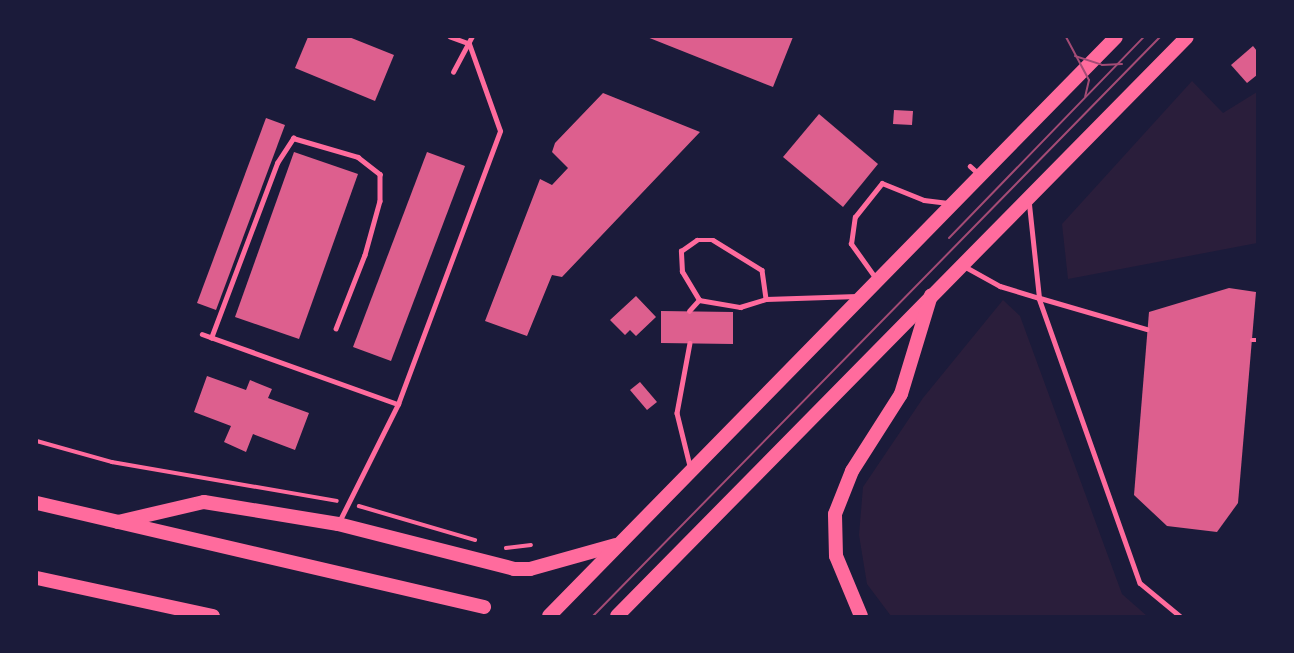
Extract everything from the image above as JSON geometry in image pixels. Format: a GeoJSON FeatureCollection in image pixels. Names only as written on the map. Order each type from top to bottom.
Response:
{"type":"FeatureCollection","features":[{"type":"Feature","properties":{"kind":"main road"},"geometry":{"type":"LineString","coordinates":[[549,616],[953,204],[975,171],[1116,37]]}},
{"type":"Feature","properties":{"kind":"main road"},"geometry":{"type":"LineString","coordinates":[[617,616],[960,264],[1187,37]]}},
{"type":"Feature","properties":{"kind":"main road"},"geometry":{"type":"LineString","coordinates":[[861,616],[836,556],[835,514],[852,471],[901,394],[932,293]]}},
{"type":"Feature","properties":{"kind":"main road"},"geometry":{"type":"LineString","coordinates":[[117,523],[204,502],[338,524],[514,569],[530,569],[617,545]]}},
{"type":"Feature","properties":{"kind":"main road"},"geometry":{"type":"LineString","coordinates":[[37,503],[484,607]]}},
{"type":"Feature","properties":{"kind":"main road"},"geometry":{"type":"LineString","coordinates":[[37,578],[213,616]]}},
{"type":"Feature","properties":{"kind":"lane"},"geometry":{"type":"LineString","coordinates":[[450,37],[470,44]]}},
{"type":"Feature","properties":{"kind":"lane"},"geometry":{"type":"LineString","coordinates":[[453,72],[472,37]]}},
{"type":"Feature","properties":{"kind":"lane"},"geometry":{"type":"LineString","coordinates":[[338,524],[398,404],[499,131],[470,44]]}},
{"type":"Feature","properties":{"kind":"lane"},"geometry":{"type":"LineString","coordinates":[[211,338],[277,163],[293,138],[358,157],[380,174],[380,201],[365,255],[336,329]]}},
{"type":"Feature","properties":{"kind":"lane"},"geometry":{"type":"LineString","coordinates":[[877,281],[851,244],[855,217],[882,183],[924,200],[953,204]]}},
{"type":"Feature","properties":{"kind":"lane"},"geometry":{"type":"LineString","coordinates":[[1027,197],[1039,298],[1140,583],[1180,616]]}},
{"type":"Feature","properties":{"kind":"lane"},"geometry":{"type":"LineString","coordinates":[[766,299],[762,270],[713,240],[697,240],[681,251],[682,272],[699,300],[740,307],[766,299],[861,296]]}},
{"type":"Feature","properties":{"kind":"lane"},"geometry":{"type":"LineString","coordinates":[[960,264],[1000,286],[1147,329]]}},
{"type":"Feature","properties":{"kind":"lane"},"geometry":{"type":"LineString","coordinates":[[689,311],[699,300]]}},
{"type":"Feature","properties":{"kind":"lane"},"geometry":{"type":"LineString","coordinates":[[202,334],[398,404]]}},
{"type":"Feature","properties":{"kind":"lane"},"geometry":{"type":"LineString","coordinates":[[690,343],[677,414],[691,471]]}},
{"type":"Feature","properties":{"kind":"path"},"geometry":{"type":"LineString","coordinates":[[37,442],[112,462],[348,503],[452,529],[485,544]]}},
{"type":"Feature","properties":{"kind":"path"},"geometry":{"type":"LineString","coordinates":[[496,549],[531,545]]}},
{"type":"Feature","properties":{"kind":"shaded area"},"geometry":{"type":"Polygon","coordinates":[[[1192,81],[1223,113],[1257,92],[1257,243],[1068,279],[1062,224],[1192,81]]]}},
{"type":"Feature","properties":{"kind":"shaded area"},"geometry":{"type":"Polygon","coordinates":[[[1003,300],[1020,316],[1122,594],[1147,616],[891,616],[867,584],[859,535],[863,487],[923,398],[1003,300]]]}},
{"type":"Feature","properties":{"kind":"building"},"geometry":{"type":"Polygon","coordinates":[[[308,37],[349,37],[394,55],[375,101],[295,68],[308,37]]]}},
{"type":"Feature","properties":{"kind":"building"},"geometry":{"type":"Polygon","coordinates":[[[647,37],[793,37],[773,87],[647,37]]]}},
{"type":"Feature","properties":{"kind":"building"},"geometry":{"type":"Polygon","coordinates":[[[1253,46],[1257,51],[1257,75],[1247,83],[1231,65],[1253,46]]]}},
{"type":"Feature","properties":{"kind":"building"},"geometry":{"type":"Polygon","coordinates":[[[603,93],[700,132],[562,277],[552,275],[527,336],[485,321],[540,179],[552,185],[568,168],[552,152],[555,143],[603,93]]]}},
{"type":"Feature","properties":{"kind":"building"},"geometry":{"type":"Polygon","coordinates":[[[894,110],[913,111],[912,125],[893,124],[894,110]]]}},
{"type":"Feature","properties":{"kind":"building"},"geometry":{"type":"Polygon","coordinates":[[[819,114],[878,164],[843,207],[783,157],[819,114]]]}},
{"type":"Feature","properties":{"kind":"building"},"geometry":{"type":"Polygon","coordinates":[[[266,118],[285,125],[216,310],[197,303],[266,118]]]}},
{"type":"Feature","properties":{"kind":"building"},"geometry":{"type":"Polygon","coordinates":[[[294,152],[358,174],[299,339],[235,317],[294,152]]]}},
{"type":"Feature","properties":{"kind":"building"},"geometry":{"type":"Polygon","coordinates":[[[427,152],[465,166],[391,361],[353,347],[427,152]]]}},
{"type":"Feature","properties":{"kind":"building"},"geometry":{"type":"Polygon","coordinates":[[[1229,288],[1256,292],[1238,503],[1217,532],[1167,526],[1134,495],[1149,312],[1229,288]]]}},
{"type":"Feature","properties":{"kind":"building"},"geometry":{"type":"Polygon","coordinates":[[[636,296],[656,317],[636,336],[630,330],[625,335],[610,320],[636,296]]]}},
{"type":"Feature","properties":{"kind":"building"},"geometry":{"type":"Polygon","coordinates":[[[661,311],[733,312],[733,344],[661,343],[661,311]]]}},
{"type":"Feature","properties":{"kind":"building"},"geometry":{"type":"Polygon","coordinates":[[[207,376],[246,390],[250,380],[272,389],[268,398],[309,413],[295,450],[253,434],[246,452],[224,442],[231,426],[194,412],[207,376]]]}},
{"type":"Feature","properties":{"kind":"building"},"geometry":{"type":"Polygon","coordinates":[[[640,382],[657,402],[647,410],[630,390],[640,382]]]}},
{"type":"Feature","properties":{"kind":"tram line"},"geometry":{"type":"LineString","coordinates":[[1066,37],[1089,80],[1085,97]]}},
{"type":"Feature","properties":{"kind":"tram line"},"geometry":{"type":"LineString","coordinates":[[949,238],[1144,37]]}},
{"type":"Feature","properties":{"kind":"tram line"},"geometry":{"type":"LineString","coordinates":[[593,616],[1160,37]]}},
{"type":"Feature","properties":{"kind":"tram line"},"geometry":{"type":"LineString","coordinates":[[1075,56],[1102,65],[1122,64]]}}]}
